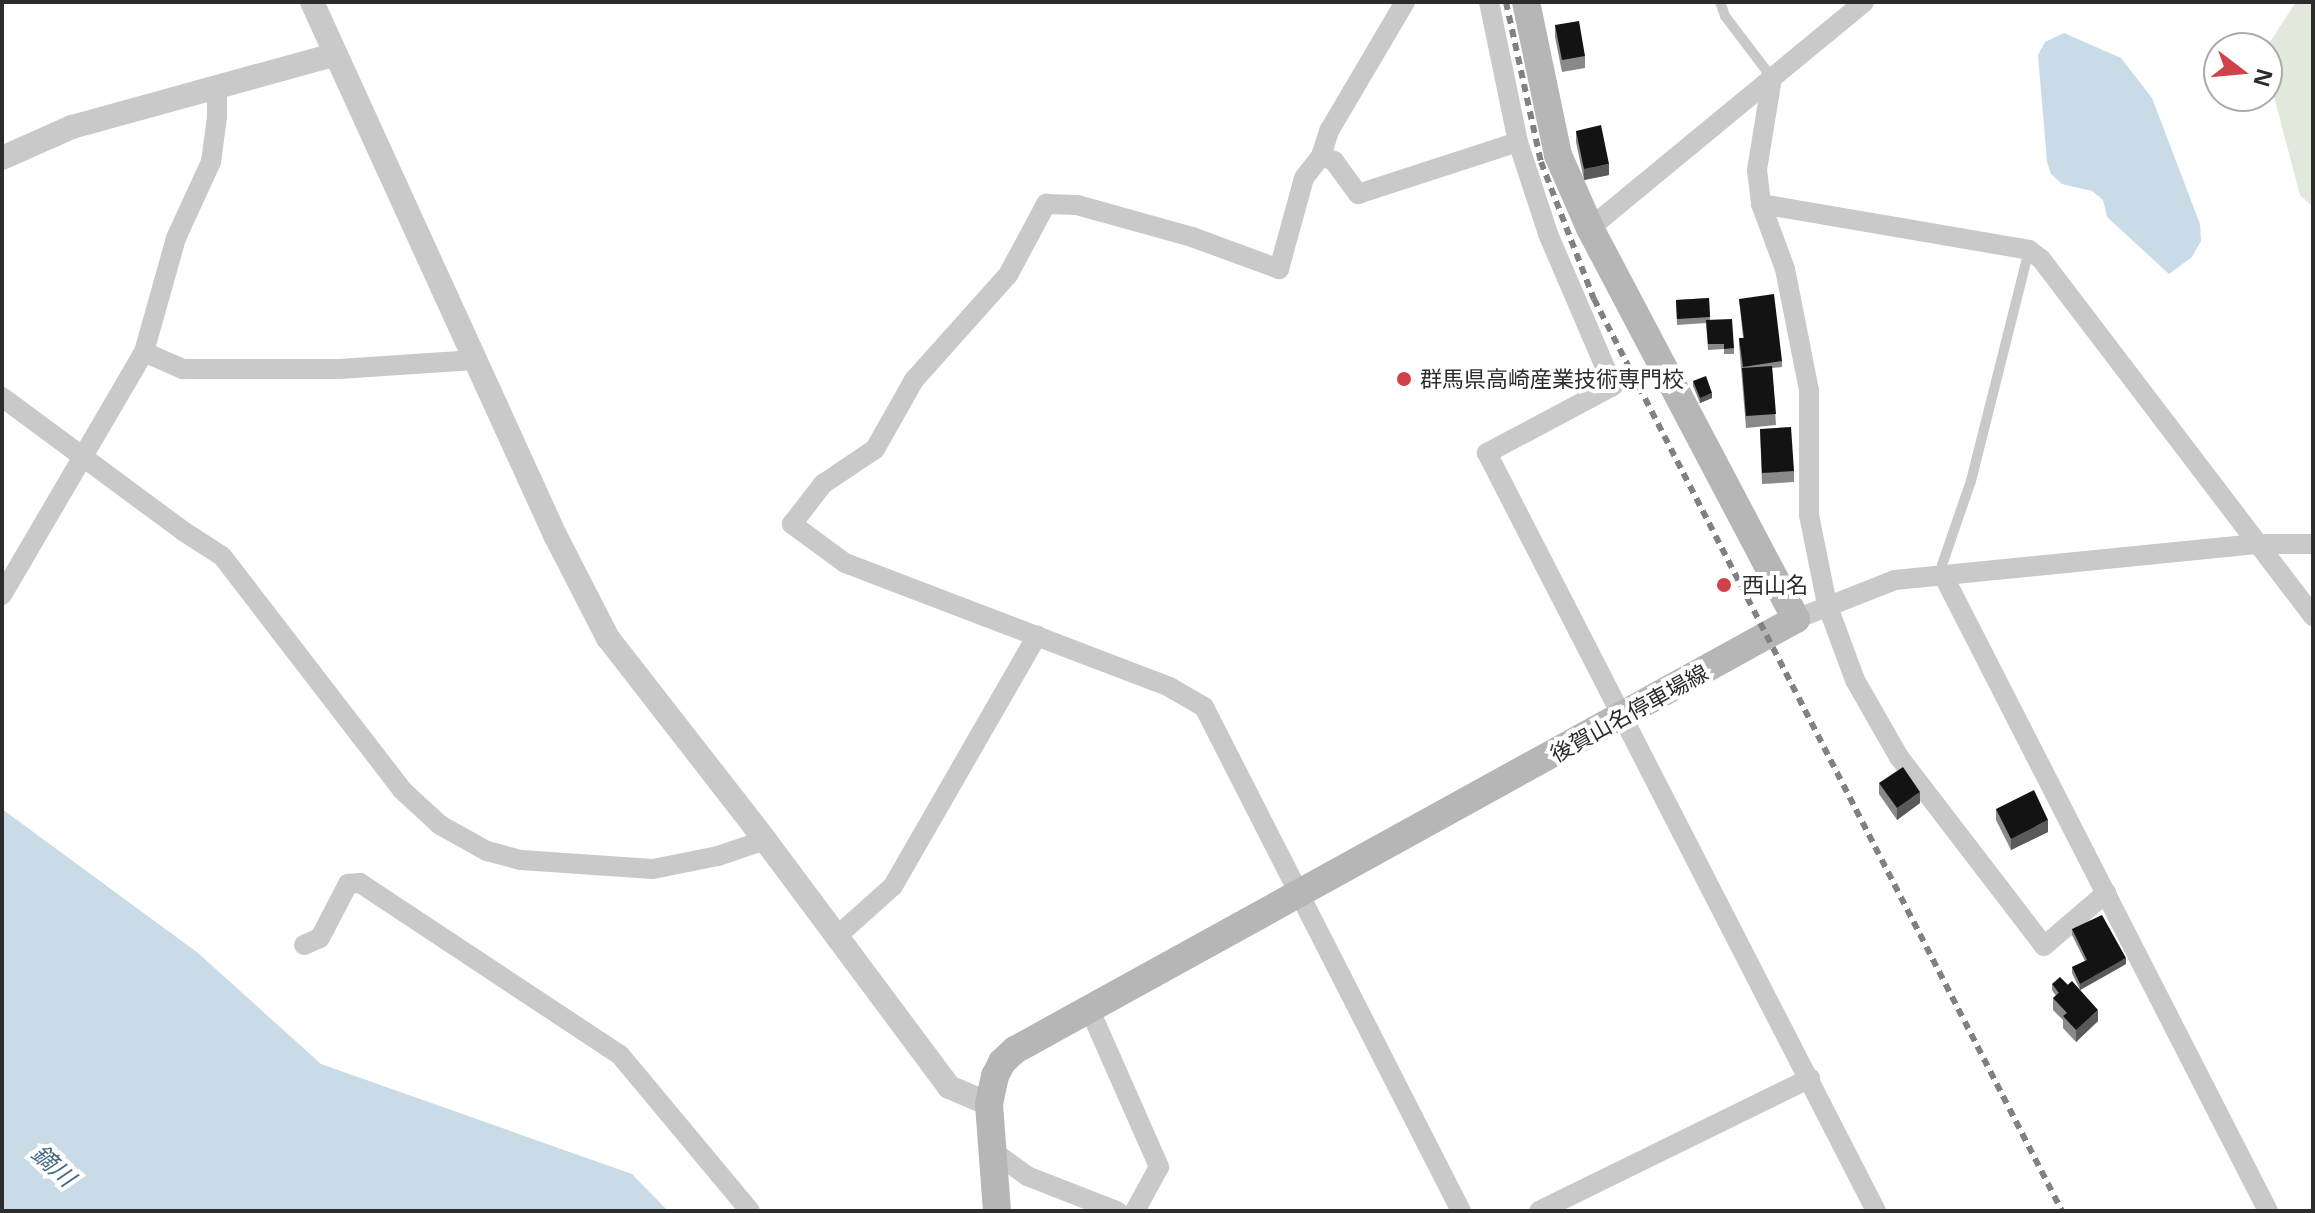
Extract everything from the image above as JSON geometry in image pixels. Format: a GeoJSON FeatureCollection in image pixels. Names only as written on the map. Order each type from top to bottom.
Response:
{"type":"FeatureCollection","features":[{"type":"Feature","properties":{"kind":"main road"},"geometry":{"type":"LineString","coordinates":[[1526,2],[1558,155],[1590,228],[1796,619]]}},
{"type":"Feature","properties":{"kind":"main road","name":"後賀山名停車場線"},"geometry":{"type":"LineString","coordinates":[[997,1211],[989,1104],[1002,1062],[1015,1050],[1796,619]]}},
{"type":"Feature","properties":{"kind":"street"},"geometry":{"type":"LineString","coordinates":[[312,2],[475,360],[608,638],[765,840],[949,1087],[989,1104]]}},
{"type":"Feature","properties":{"kind":"street"},"geometry":{"type":"LineString","coordinates":[[1405,2],[1329,131],[1321,156],[1304,178],[1279,269],[1192,237],[1077,205],[1046,204],[1008,275],[914,380],[875,449],[823,484],[792,524],[845,563],[1170,687],[1204,707],[1461,1211]]}},
{"type":"Feature","properties":{"kind":"street"},"geometry":{"type":"LineString","coordinates":[[1489,2],[1518,142],[1548,234],[1613,386],[1487,453],[1876,1211]]}},
{"type":"Feature","properties":{"kind":"street"},"geometry":{"type":"LineString","coordinates":[[1590,228],[1864,2]]}},
{"type":"Feature","properties":{"kind":"street"},"geometry":{"type":"LineString","coordinates":[[2,158],[72,127],[334,55]]}},
{"type":"Feature","properties":{"kind":"street"},"geometry":{"type":"LineString","coordinates":[[1772,78],[1757,170],[1761,204],[1785,269],[1809,390],[1809,515],[1827,604],[1855,680],[1899,757],[2044,946],[2106,893]]}},
{"type":"Feature","properties":{"kind":"street"},"geometry":{"type":"LineString","coordinates":[[2,595],[144,352],[176,238],[211,162],[217,87]]}},
{"type":"Feature","properties":{"kind":"street"},"geometry":{"type":"LineString","coordinates":[[1321,156],[1334,161],[1358,194],[1518,142]]}},
{"type":"Feature","properties":{"kind":"street"},"geometry":{"type":"LineString","coordinates":[[1761,204],[2029,250],[2041,259],[2313,616]]}},
{"type":"Feature","properties":{"kind":"street"},"geometry":{"type":"LineString","coordinates":[[144,352],[183,369],[339,369],[475,360]]}},
{"type":"Feature","properties":{"kind":"street"},"geometry":{"type":"LineString","coordinates":[[2,397],[183,531],[222,556],[402,790],[452,832],[487,851],[521,860],[653,869],[718,856],[765,840]]}},
{"type":"Feature","properties":{"kind":"street"},"geometry":{"type":"LineString","coordinates":[[1796,619],[1827,604],[1895,580],[2256,544],[2313,544]]}},
{"type":"Feature","properties":{"kind":"street"},"geometry":{"type":"LineString","coordinates":[[1943,575],[2268,1211]]}},
{"type":"Feature","properties":{"kind":"street"},"geometry":{"type":"LineString","coordinates":[[836,937],[893,886],[1037,636]]}},
{"type":"Feature","properties":{"kind":"street"},"geometry":{"type":"LineString","coordinates":[[304,945],[320,938],[348,884],[360,883],[620,1055],[750,1211]]}},
{"type":"Feature","properties":{"kind":"street"},"geometry":{"type":"LineString","coordinates":[[1089,1008],[1159,1167],[1135,1211]]}},
{"type":"Feature","properties":{"kind":"street"},"geometry":{"type":"LineString","coordinates":[[1539,1211],[1810,1078]]}},
{"type":"Feature","properties":{"kind":"street"},"geometry":{"type":"LineString","coordinates":[[993,1151],[1027,1176],[1117,1211]]}},
{"type":"Feature","properties":{"kind":"lane"},"geometry":{"type":"LineString","coordinates":[[1720,2],[1725,16],[1772,78]]}},
{"type":"Feature","properties":{"kind":"lane"},"geometry":{"type":"LineString","coordinates":[[1943,575],[1942,565],[1971,481],[2029,250]]}},
{"type":"Feature","properties":{"kind":"shaded area"},"geometry":{"type":"Polygon","coordinates":[[[2296,2],[2313,2],[2313,207],[2300,195],[2278,112],[2283,112],[2283,32],[2276,32],[2296,2]]]}},
{"type":"Feature","properties":{"kind":"water"},"geometry":{"type":"Polygon","coordinates":[[[2064,33],[2121,58],[2152,98],[2200,224],[2201,241],[2192,257],[2169,274],[2107,217],[2103,200],[2092,191],[2062,184],[2051,174],[2047,162],[2038,55],[2045,42],[2064,33]]]}},
{"type":"Feature","properties":{"kind":"water","name":"鏑川"},"geometry":{"type":"Polygon","coordinates":[[[2,809],[198,953],[321,1064],[632,1174],[668,1211],[2,1211],[2,809]]]}},
{"type":"Feature","properties":{"kind":"building"},"geometry":{"type":"Polygon","coordinates":[[[1579,21],[1585,56],[1562,60],[1555,25],[1579,21]]]}},
{"type":"Feature","properties":{"kind":"building"},"geometry":{"type":"Polygon","coordinates":[[[1601,125],[1609,164],[1584,169],[1576,131],[1601,125]]]}},
{"type":"Feature","properties":{"kind":"building"},"geometry":{"type":"Polygon","coordinates":[[[1774,294],[1782,361],[1743,367],[1739,338],[1744,338],[1739,299],[1774,294]]]}},
{"type":"Feature","properties":{"kind":"building"},"geometry":{"type":"Polygon","coordinates":[[[1709,298],[1710,317],[1677,319],[1676,300],[1709,298]]]}},
{"type":"Feature","properties":{"kind":"building"},"geometry":{"type":"Polygon","coordinates":[[[1732,319],[1734,348],[1724,349],[1724,344],[1708,344],[1706,320],[1732,319]]]}},
{"type":"Feature","properties":{"kind":"building"},"geometry":{"type":"Polygon","coordinates":[[[1772,366],[1776,414],[1746,416],[1742,368],[1772,366]]]}},
{"type":"Feature","properties":{"kind":"building"},"geometry":{"type":"Polygon","coordinates":[[[1706,376],[1712,393],[1700,398],[1693,381],[1706,376]]]}},
{"type":"Feature","properties":{"kind":"building"},"geometry":{"type":"Polygon","coordinates":[[[1791,427],[1794,471],[1762,473],[1760,429],[1791,427]]]}},
{"type":"Feature","properties":{"kind":"building"},"geometry":{"type":"Polygon","coordinates":[[[1903,767],[1920,792],[1897,808],[1879,783],[1903,767]]]}},
{"type":"Feature","properties":{"kind":"building"},"geometry":{"type":"Polygon","coordinates":[[[2034,790],[2048,820],[2011,839],[1996,809],[2034,790]]]}},
{"type":"Feature","properties":{"kind":"building"},"geometry":{"type":"Polygon","coordinates":[[[2102,915],[2126,958],[2080,984],[2072,967],[2087,960],[2072,929],[2102,915]]]}},
{"type":"Feature","properties":{"kind":"building"},"geometry":{"type":"Polygon","coordinates":[[[2060,977],[2068,985],[2059,993],[2052,984],[2060,977]]]}},
{"type":"Feature","properties":{"kind":"building"},"geometry":{"type":"Polygon","coordinates":[[[2072,981],[2098,1010],[2076,1030],[2063,1016],[2067,1013],[2053,998],[2072,981]]]}},
{"type":"Feature","properties":{"kind":"railway"},"geometry":{"type":"LineString","coordinates":[[1506,2],[1541,162],[1594,299],[2062,1211]]}},
{"type":"Feature","properties":{"kind":"place","name":"群馬県高崎産業技術専門校"},"geometry":{"type":"Point","coordinates":[1404,379]}},
{"type":"Feature","properties":{"kind":"place","name":"西山名"},"geometry":{"type":"Point","coordinates":[1724,585]}}]}
